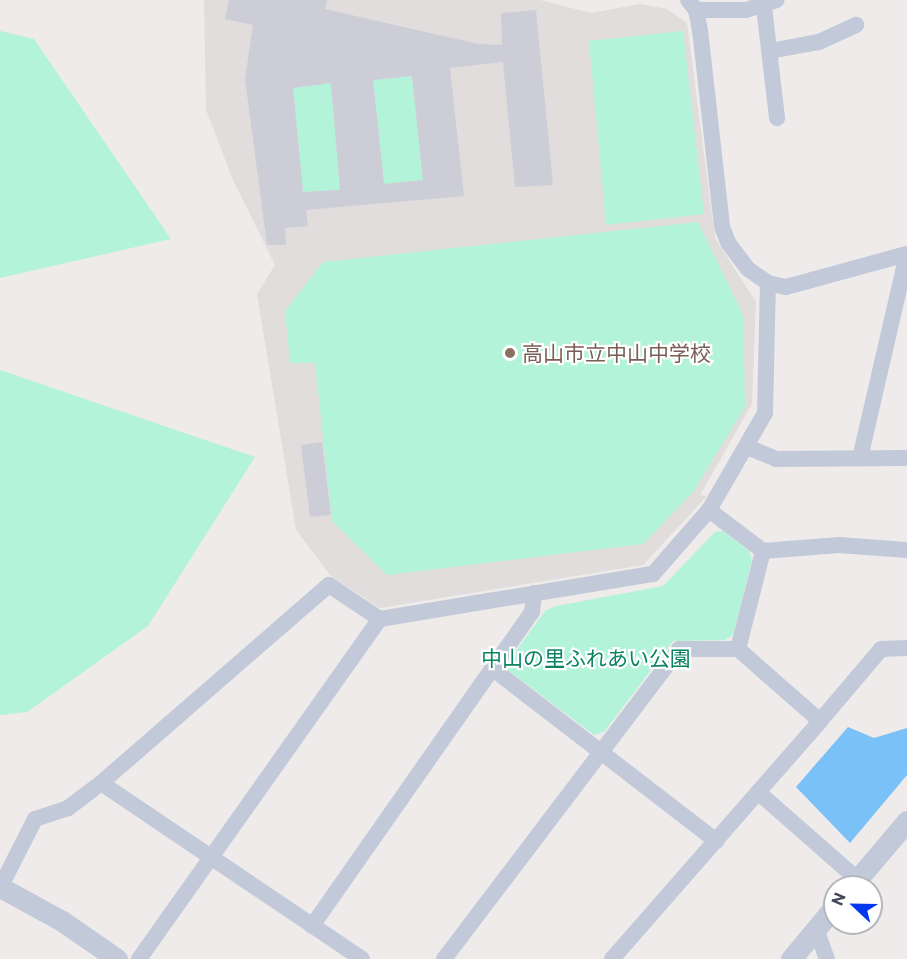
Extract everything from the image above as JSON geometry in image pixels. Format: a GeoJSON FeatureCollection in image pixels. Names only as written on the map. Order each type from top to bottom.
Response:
{"type":"FeatureCollection","features":[{"type":"Feature","properties":{"kind":"street"},"geometry":{"type":"LineString","coordinates":[[692,5],[711,13],[770,3],[770,51],[777,118]]}},
{"type":"Feature","properties":{"kind":"street"},"geometry":{"type":"LineString","coordinates":[[692,5],[722,227],[729,244],[748,269],[768,284],[786,287],[907,254],[860,458]]}},
{"type":"Feature","properties":{"kind":"street"},"geometry":{"type":"LineString","coordinates":[[770,51],[819,42],[856,25]]}},
{"type":"Feature","properties":{"kind":"street"},"geometry":{"type":"LineString","coordinates":[[117,959],[3,882],[35,819],[68,808],[100,783],[329,585],[380,620],[653,574],[709,510],[765,413],[768,284]]}},
{"type":"Feature","properties":{"kind":"street"},"geometry":{"type":"LineString","coordinates":[[747,447],[776,459],[907,458]]}},
{"type":"Feature","properties":{"kind":"street"},"geometry":{"type":"LineString","coordinates":[[709,510],[762,551],[839,544],[907,550]]}},
{"type":"Feature","properties":{"kind":"street"},"geometry":{"type":"LineString","coordinates":[[738,649],[762,551]]}},
{"type":"Feature","properties":{"kind":"street"},"geometry":{"type":"LineString","coordinates":[[312,926],[532,612],[534,593]]}},
{"type":"Feature","properties":{"kind":"street"},"geometry":{"type":"LineString","coordinates":[[139,959],[380,620]]}},
{"type":"Feature","properties":{"kind":"street"},"geometry":{"type":"LineString","coordinates":[[444,959],[679,648],[738,649],[820,721]]}},
{"type":"Feature","properties":{"kind":"street"},"geometry":{"type":"LineString","coordinates":[[612,959],[881,649],[907,648]]}},
{"type":"Feature","properties":{"kind":"street"},"geometry":{"type":"LineString","coordinates":[[493,669],[716,841]]}},
{"type":"Feature","properties":{"kind":"street"},"geometry":{"type":"LineString","coordinates":[[100,783],[362,959]]}},
{"type":"Feature","properties":{"kind":"street"},"geometry":{"type":"LineString","coordinates":[[758,792],[846,875]]}},
{"type":"Feature","properties":{"kind":"street"},"geometry":{"type":"LineString","coordinates":[[861,875],[907,821]]}},
{"type":"Feature","properties":{"kind":"street"},"geometry":{"type":"LineString","coordinates":[[791,959],[823,921]]}},
{"type":"Feature","properties":{"kind":"street"},"geometry":{"type":"LineString","coordinates":[[816,929],[827,959]]}},
{"type":"Feature","properties":{"kind":"shaded area","name":"高山市立中山中学校"},"geometry":{"type":"Polygon","coordinates":[[[204,0],[540,0],[591,13],[640,4],[667,9],[687,23],[715,238],[756,302],[752,404],[700,495],[707,496],[643,565],[380,608],[331,576],[296,530],[257,294],[275,265],[233,180],[206,110],[204,0]]]}},
{"type":"Feature","properties":{"kind":"green space"},"geometry":{"type":"Polygon","coordinates":[[[0,31],[34,39],[171,239],[0,278],[0,31]]]}},
{"type":"Feature","properties":{"kind":"green space"},"geometry":{"type":"Polygon","coordinates":[[[683,31],[704,214],[606,225],[589,41],[683,31]]]}},
{"type":"Feature","properties":{"kind":"green space"},"geometry":{"type":"Polygon","coordinates":[[[412,76],[423,180],[384,184],[373,80],[412,76]]]}},
{"type":"Feature","properties":{"kind":"green space"},"geometry":{"type":"Polygon","coordinates":[[[331,83],[340,190],[303,192],[293,88],[331,83]]]}},
{"type":"Feature","properties":{"kind":"green space"},"geometry":{"type":"Polygon","coordinates":[[[698,222],[743,315],[745,407],[693,492],[643,544],[387,575],[332,521],[315,363],[290,363],[285,311],[323,262],[698,222]]]}},
{"type":"Feature","properties":{"kind":"green space"},"geometry":{"type":"Polygon","coordinates":[[[0,370],[255,457],[148,626],[27,712],[0,715],[0,370]]]}},
{"type":"Feature","properties":{"kind":"green space","name":"中山の里ふれあい公園"},"geometry":{"type":"Polygon","coordinates":[[[723,531],[749,551],[752,560],[733,635],[725,640],[673,641],[604,732],[594,735],[508,670],[507,663],[545,611],[556,606],[663,586],[715,532],[723,531]]]}},
{"type":"Feature","properties":{"kind":"water"},"geometry":{"type":"Polygon","coordinates":[[[848,727],[874,738],[907,728],[907,775],[850,843],[796,787],[848,727]]]}},
{"type":"Feature","properties":{"kind":"building"},"geometry":{"type":"Polygon","coordinates":[[[229,0],[327,0],[325,9],[478,44],[502,45],[501,13],[536,10],[553,185],[515,187],[503,62],[450,68],[464,196],[306,210],[308,226],[285,228],[286,245],[267,245],[245,79],[253,25],[225,19],[229,0]],[[412,76],[373,80],[384,184],[423,180],[412,76]],[[331,83],[293,88],[303,192],[340,190],[331,83]]]}},
{"type":"Feature","properties":{"kind":"building"},"geometry":{"type":"Polygon","coordinates":[[[322,442],[331,515],[310,517],[301,445],[322,442]]]}},
{"type":"Feature","properties":{"kind":"place","name":"高山市立中山中学校"},"geometry":{"type":"Point","coordinates":[510,353]}}]}
